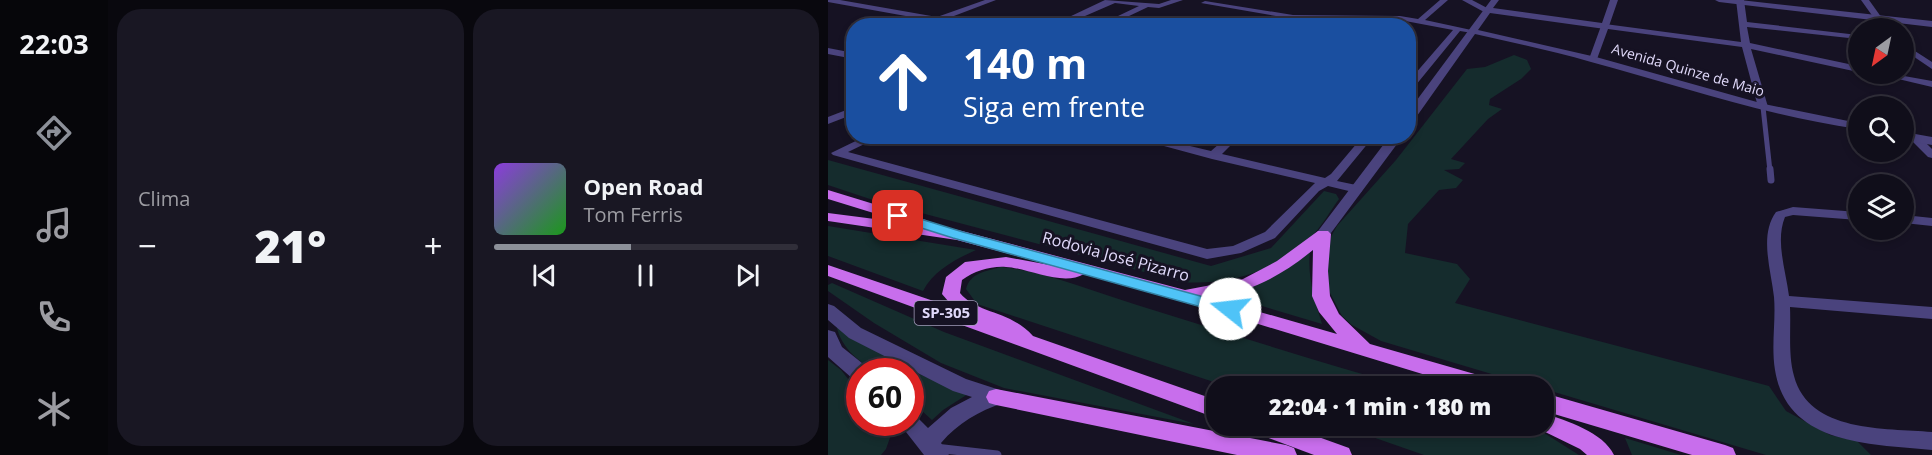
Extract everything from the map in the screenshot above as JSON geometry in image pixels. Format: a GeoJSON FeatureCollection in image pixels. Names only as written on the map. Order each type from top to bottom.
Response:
{"type":"FeatureCollection","features":[{"type":"Feature","properties":{"kind":"main road"},"geometry":{"type":"LineString","coordinates":[[828,194],[958,235]]}},
{"type":"Feature","properties":{"kind":"main road","name":"Rodovia José Pizarro"},"geometry":{"type":"LineString","coordinates":[[828,217],[958,235],[1185,296],[1454,376]]}},
{"type":"Feature","properties":{"kind":"main road"},"geometry":{"type":"LineString","coordinates":[[1185,296],[1258,280],[1299,254],[1323,234]]}},
{"type":"Feature","properties":{"kind":"main road"},"geometry":{"type":"LineString","coordinates":[[1323,234],[1318,294],[1333,319],[1368,350]]}},
{"type":"Feature","properties":{"kind":"main road"},"geometry":{"type":"LineString","coordinates":[[1029,344],[1010,325],[966,309],[956,302],[951,294],[954,278],[971,266],[1006,262],[1052,272],[1098,272]]}},
{"type":"Feature","properties":{"kind":"main road","name":"SP-305"},"geometry":{"type":"LineString","coordinates":[[828,270],[1029,344],[1206,406]]}},
{"type":"Feature","properties":{"kind":"main road"},"geometry":{"type":"LineString","coordinates":[[1415,365],[1438,376]]}},
{"type":"Feature","properties":{"kind":"main road"},"geometry":{"type":"LineString","coordinates":[[996,397],[1286,455]]}},
{"type":"Feature","properties":{"kind":"main road"},"geometry":{"type":"LineString","coordinates":[[1554,405],[1725,455]]}},
{"type":"Feature","properties":{"kind":"main road"},"geometry":{"type":"LineString","coordinates":[[1554,427],[1588,442],[1603,455]]}},
{"type":"Feature","properties":{"kind":"main road"},"geometry":{"type":"LineString","coordinates":[[1289,436],[1341,455]]}},
{"type":"Feature","properties":{"kind":"street"},"geometry":{"type":"LineString","coordinates":[[828,0],[932,18]]}},
{"type":"Feature","properties":{"kind":"street"},"geometry":{"type":"LineString","coordinates":[[836,10],[869,0]]}},
{"type":"Feature","properties":{"kind":"street"},"geometry":{"type":"LineString","coordinates":[[941,18],[992,0]]}},
{"type":"Feature","properties":{"kind":"street"},"geometry":{"type":"LineString","coordinates":[[1072,18],[1112,0],[1162,6],[1179,0]]}},
{"type":"Feature","properties":{"kind":"street"},"geometry":{"type":"LineString","coordinates":[[1419,22],[1444,0]]}},
{"type":"Feature","properties":{"kind":"street"},"geometry":{"type":"LineString","coordinates":[[1466,0],[1487,10],[1746,45],[1848,67]]}},
{"type":"Feature","properties":{"kind":"street"},"geometry":{"type":"LineString","coordinates":[[1416,110],[1495,0]]}},
{"type":"Feature","properties":{"kind":"street"},"geometry":{"type":"LineString","coordinates":[[1593,59],[1614,0]]}},
{"type":"Feature","properties":{"kind":"street"},"geometry":{"type":"LineString","coordinates":[[1719,0],[1878,18]]}},
{"type":"Feature","properties":{"kind":"street"},"geometry":{"type":"LineString","coordinates":[[1864,0],[1878,18]]}},
{"type":"Feature","properties":{"kind":"street"},"geometry":{"type":"LineString","coordinates":[[1740,1],[1745,24],[1746,45],[1763,107]]}},
{"type":"Feature","properties":{"kind":"street"},"geometry":{"type":"LineString","coordinates":[[1205,3],[1312,18]]}},
{"type":"Feature","properties":{"kind":"street"},"geometry":{"type":"LineString","coordinates":[[1118,18],[1146,5]]}},
{"type":"Feature","properties":{"kind":"street"},"geometry":{"type":"LineString","coordinates":[[1416,22],[1471,34]]}},
{"type":"Feature","properties":{"kind":"street"},"geometry":{"type":"LineString","coordinates":[[1914,22],[1932,24]]}},
{"type":"Feature","properties":{"kind":"street"},"geometry":{"type":"LineString","coordinates":[[1745,24],[1848,36]]}},
{"type":"Feature","properties":{"kind":"street"},"geometry":{"type":"LineString","coordinates":[[1416,79],[1457,30]]}},
{"type":"Feature","properties":{"kind":"street","name":"Avenida Quinze de Maio"},"geometry":{"type":"LineString","coordinates":[[1471,34],[1511,40],[1593,59],[1682,86],[1763,107],[1848,124]]}},
{"type":"Feature","properties":{"kind":"street"},"geometry":{"type":"LineString","coordinates":[[828,51],[846,54]]}},
{"type":"Feature","properties":{"kind":"street"},"geometry":{"type":"LineString","coordinates":[[841,53],[846,51]]}},
{"type":"Feature","properties":{"kind":"street"},"geometry":{"type":"LineString","coordinates":[[1914,54],[1932,66]]}},
{"type":"Feature","properties":{"kind":"street"},"geometry":{"type":"LineString","coordinates":[[1914,80],[1932,84]]}},
{"type":"Feature","properties":{"kind":"street"},"geometry":{"type":"LineString","coordinates":[[828,121],[846,113]]}},
{"type":"Feature","properties":{"kind":"street"},"geometry":{"type":"LineString","coordinates":[[1914,138],[1932,141]]}},
{"type":"Feature","properties":{"kind":"street"},"geometry":{"type":"LineString","coordinates":[[1914,141],[1932,155]]}},
{"type":"Feature","properties":{"kind":"street"},"geometry":{"type":"LineString","coordinates":[[858,144],[837,153],[1207,254],[1236,250],[1260,241],[1277,228],[1315,188],[1335,177],[1362,144]]}},
{"type":"Feature","properties":{"kind":"street"},"geometry":{"type":"LineString","coordinates":[[1164,144],[1357,189]]}},
{"type":"Feature","properties":{"kind":"street"},"geometry":{"type":"LineString","coordinates":[[1212,156],[1226,144]]}},
{"type":"Feature","properties":{"kind":"street"},"geometry":{"type":"LineString","coordinates":[[1323,234],[1391,144]]}},
{"type":"Feature","properties":{"kind":"street"},"geometry":{"type":"LineString","coordinates":[[1848,215],[1793,211],[1783,212],[1776,220],[1776,252],[1782,301],[1781,349],[1784,374],[1790,393],[1799,406],[1821,424],[1850,432],[1932,441]]}},
{"type":"Feature","properties":{"kind":"street"},"geometry":{"type":"LineString","coordinates":[[1914,220],[1932,222]]}},
{"type":"Feature","properties":{"kind":"street"},"geometry":{"type":"LineString","coordinates":[[1782,301],[1932,313]]}},
{"type":"Feature","properties":{"kind":"street"},"geometry":{"type":"LineString","coordinates":[[828,310],[855,333],[960,385],[996,397]]}},
{"type":"Feature","properties":{"kind":"street"},"geometry":{"type":"LineString","coordinates":[[828,337],[835,352],[846,361]]}},
{"type":"Feature","properties":{"kind":"street"},"geometry":{"type":"LineString","coordinates":[[922,436],[933,448],[942,425],[955,414],[973,404],[996,397]]}},
{"type":"Feature","properties":{"kind":"lane"},"geometry":{"type":"LineString","coordinates":[[1763,107],[1771,180]]}},
{"type":"Feature","properties":{"kind":"lane"},"geometry":{"type":"LineString","coordinates":[[933,448],[997,455]]}},
{"type":"Feature","properties":{"kind":"green space"},"geometry":{"type":"Polygon","coordinates":[[[1514,55],[1527,60],[1531,69],[1521,79],[1490,99],[1489,105],[1502,109],[1488,119],[1451,159],[1465,163],[1459,169],[1444,170],[1463,180],[1456,188],[1439,190],[1408,224],[1405,253],[1457,264],[1470,279],[1455,303],[1769,386],[1786,411],[1830,435],[1857,441],[1871,455],[1766,455],[1554,392],[1554,376],[1498,376],[1381,341],[1352,325],[1342,316],[1328,289],[1326,256],[1329,240],[1337,226],[1408,144],[1416,144],[1416,134],[1467,69],[1485,67],[1514,55]]]}},
{"type":"Feature","properties":{"kind":"green space"},"geometry":{"type":"Polygon","coordinates":[[[828,160],[1211,266],[1271,248],[1324,191],[1336,194],[1339,199],[1314,234],[1301,247],[1270,266],[1236,278],[1200,283],[1182,282],[876,201],[828,185],[828,160]]]}},
{"type":"Feature","properties":{"kind":"green space"},"geometry":{"type":"Polygon","coordinates":[[[828,226],[976,250],[939,271],[923,291],[828,256],[828,226]]]}},
{"type":"Feature","properties":{"kind":"green space"},"geometry":{"type":"Polygon","coordinates":[[[1310,252],[1314,297],[1322,324],[1225,295],[1270,278],[1310,252]]]}},
{"type":"Feature","properties":{"kind":"green space"},"geometry":{"type":"Polygon","coordinates":[[[1001,267],[1018,269],[1053,278],[1370,376],[1206,376],[1206,379],[977,304],[966,289],[971,279],[1001,267]]]}},
{"type":"Feature","properties":{"kind":"green space"},"geometry":{"type":"Polygon","coordinates":[[[832,283],[944,332],[1194,424],[1004,388],[941,363],[874,323],[828,291],[828,285],[832,283]]]}},
{"type":"Feature","properties":{"kind":"green space"},"geometry":{"type":"Polygon","coordinates":[[[836,322],[850,334],[889,358],[857,358],[840,338],[836,322]]]}},
{"type":"Feature","properties":{"kind":"green space"},"geometry":{"type":"Polygon","coordinates":[[[828,360],[846,376],[846,436],[891,436],[881,455],[828,455],[828,360]]]}},
{"type":"Feature","properties":{"kind":"green space"},"geometry":{"type":"Polygon","coordinates":[[[924,376],[968,394],[932,420],[924,413],[924,376]]]}},
{"type":"Feature","properties":{"kind":"green space"},"geometry":{"type":"Polygon","coordinates":[[[1370,436],[1549,436],[1579,455],[1424,455],[1370,436]]]}},
{"type":"Feature","properties":{"kind":"green space"},"geometry":{"type":"Polygon","coordinates":[[[1625,438],[1681,455],[1632,455],[1625,438]]]}},
{"type":"Feature","properties":{"kind":"route"},"geometry":{"type":"LineString","coordinates":[[898,216],[958,235],[1230,309]]}}]}
